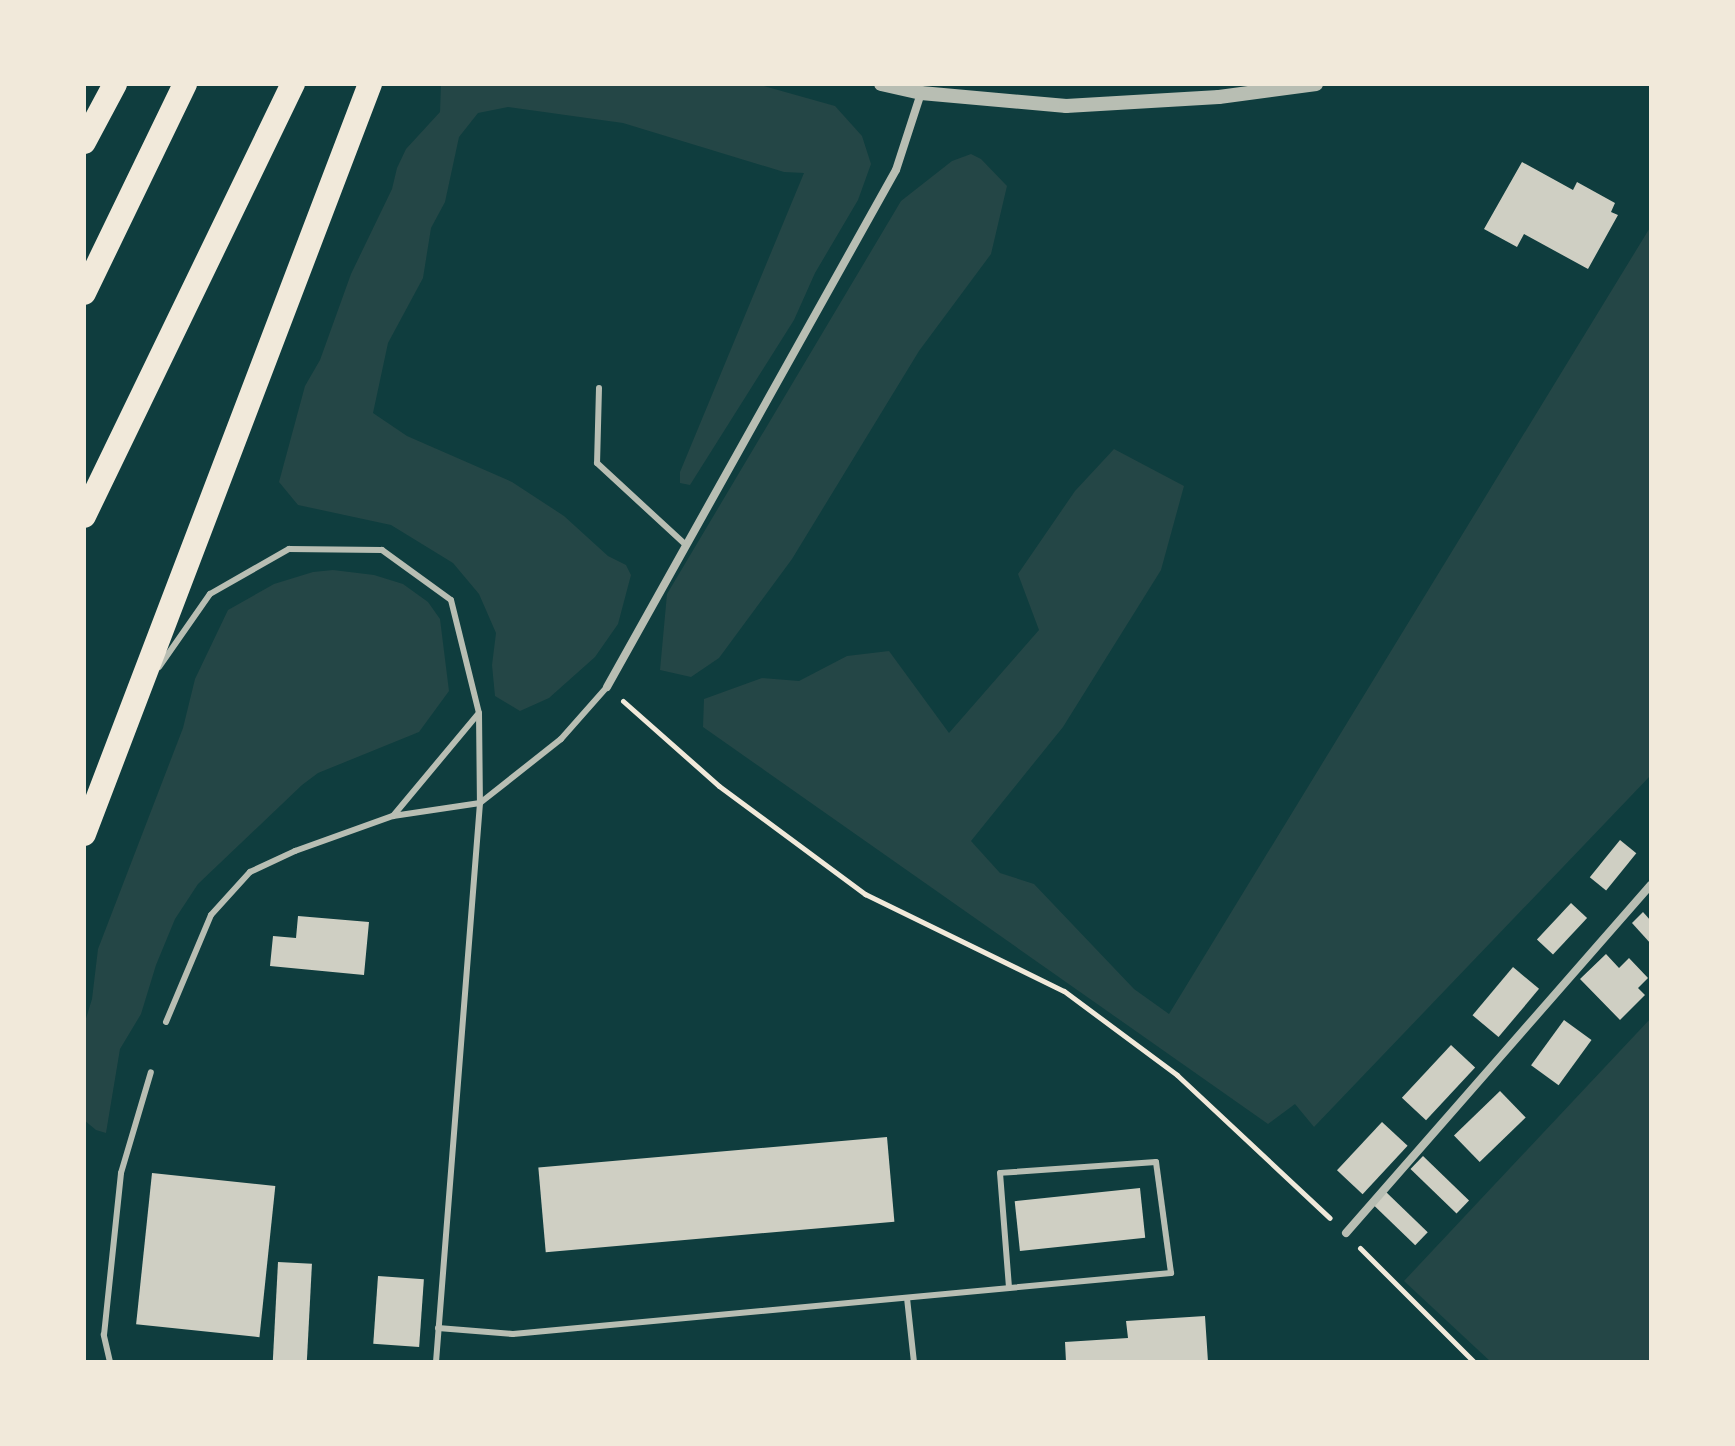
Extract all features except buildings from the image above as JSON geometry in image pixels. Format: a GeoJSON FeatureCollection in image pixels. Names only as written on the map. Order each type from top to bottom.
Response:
{"type":"FeatureCollection","features":[{"type":"Feature","properties":{"kind":"highway"},"geometry":{"type":"LineString","coordinates":[[84,142],[115,84]]}},
{"type":"Feature","properties":{"kind":"highway"},"geometry":{"type":"LineString","coordinates":[[84,293],[185,84]]}},
{"type":"Feature","properties":{"kind":"highway"},"geometry":{"type":"LineString","coordinates":[[84,516],[293,84]]}},
{"type":"Feature","properties":{"kind":"highway"},"geometry":{"type":"LineString","coordinates":[[84,834],[370,84]]}},
{"type":"Feature","properties":{"kind":"street"},"geometry":{"type":"LineString","coordinates":[[881,84],[921,93],[1066,106],[1219,97],[1316,84]]}},
{"type":"Feature","properties":{"kind":"street"},"geometry":{"type":"LineString","coordinates":[[607,687],[896,170],[921,93]]}},
{"type":"Feature","properties":{"kind":"street"},"geometry":{"type":"LineString","coordinates":[[1346,1233],[1651,885]]}},
{"type":"Feature","properties":{"kind":"lane"},"geometry":{"type":"LineString","coordinates":[[599,388],[597,463],[686,545]]}},
{"type":"Feature","properties":{"kind":"lane"},"geometry":{"type":"LineString","coordinates":[[134,703],[210,594],[289,549],[382,550],[451,600],[479,713],[480,803],[436,1362]]}},
{"type":"Feature","properties":{"kind":"lane"},"geometry":{"type":"LineString","coordinates":[[166,1022],[211,915],[250,872],[295,851],[393,816],[480,803],[561,739],[607,687]]}},
{"type":"Feature","properties":{"kind":"lane"},"geometry":{"type":"LineString","coordinates":[[393,816],[479,713]]}},
{"type":"Feature","properties":{"kind":"lane"},"geometry":{"type":"LineString","coordinates":[[110,1362],[104,1335],[121,1173],[151,1072]]}},
{"type":"Feature","properties":{"kind":"lane"},"geometry":{"type":"LineString","coordinates":[[438,1328],[513,1334],[1171,1273],[1156,1162],[1000,1173],[1009,1288]]}},
{"type":"Feature","properties":{"kind":"lane"},"geometry":{"type":"LineString","coordinates":[[907,1298],[914,1362]]}},
{"type":"Feature","properties":{"kind":"path"},"geometry":{"type":"LineString","coordinates":[[607,687],[719,786],[865,894],[1064,991],[1177,1075],[1346,1233],[1474,1362]]}},
{"type":"Feature","properties":{"kind":"shaded area"},"geometry":{"type":"Polygon","coordinates":[[[441,84],[757,84],[835,106],[862,136],[871,164],[858,200],[815,273],[794,320],[690,485],[680,483],[680,472],[804,173],[784,172],[623,123],[508,107],[478,113],[459,137],[445,202],[431,228],[423,278],[388,343],[373,413],[407,436],[512,482],[564,516],[608,556],[626,565],[631,575],[618,624],[595,657],[549,698],[520,711],[495,696],[492,665],[496,633],[479,594],[453,563],[391,525],[298,505],[279,482],[305,386],[320,360],[351,274],[392,189],[406,149],[440,112],[441,84]]]}},
{"type":"Feature","properties":{"kind":"shaded area"},"geometry":{"type":"Polygon","coordinates":[[[971,154],[981,159],[1007,186],[991,254],[919,351],[792,559],[719,658],[691,677],[660,670],[667,594],[901,201],[952,161],[971,154]]]}},
{"type":"Feature","properties":{"kind":"shaded area"},"geometry":{"type":"Polygon","coordinates":[[[1651,226],[1651,775],[1314,1127],[1295,1104],[1268,1124],[703,727],[704,699],[762,678],[799,681],[847,656],[889,651],[949,733],[1039,630],[1018,574],[1075,491],[1114,449],[1184,486],[1161,570],[1063,727],[971,841],[1000,873],[1034,884],[1134,989],[1169,1014],[1651,226]]]}},
{"type":"Feature","properties":{"kind":"shaded area"},"geometry":{"type":"Polygon","coordinates":[[[333,570],[374,575],[403,584],[428,602],[440,619],[449,691],[419,732],[318,773],[302,785],[198,884],[175,919],[141,1014],[120,1049],[106,1133],[96,1130],[84,1120],[84,1025],[92,999],[98,949],[183,728],[195,679],[228,610],[274,584],[313,572],[333,570]]]}},
{"type":"Feature","properties":{"kind":"shaded area"},"geometry":{"type":"Polygon","coordinates":[[[1651,1018],[1651,1362],[1491,1362],[1404,1281],[1651,1018]]]}}]}
